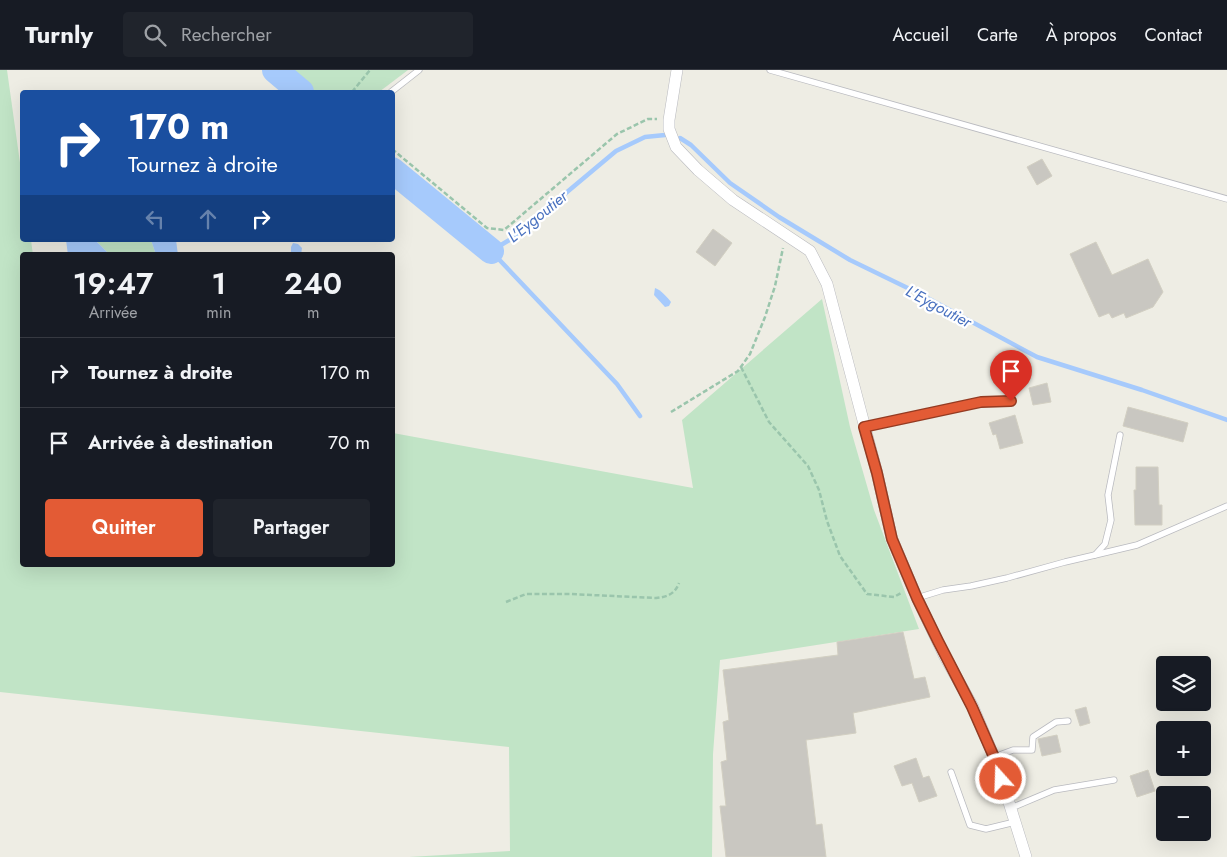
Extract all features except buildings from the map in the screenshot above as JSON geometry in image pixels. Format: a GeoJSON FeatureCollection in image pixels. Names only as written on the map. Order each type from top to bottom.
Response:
{"type":"FeatureCollection","features":[{"type":"Feature","properties":{"kind":"street"},"geometry":{"type":"LineString","coordinates":[[677,70],[669,120],[669,129],[676,147],[698,170],[734,200],[810,251],[827,284],[877,473],[892,539],[944,655],[972,707],[994,757],[1026,857]]}},
{"type":"Feature","properties":{"kind":"lane"},"geometry":{"type":"LineString","coordinates":[[394,90],[419,70]]}},
{"type":"Feature","properties":{"kind":"lane"},"geometry":{"type":"LineString","coordinates":[[770,70],[1227,199]]}},
{"type":"Feature","properties":{"kind":"lane"},"geometry":{"type":"LineString","coordinates":[[864,427],[981,402],[1011,401]]}},
{"type":"Feature","properties":{"kind":"lane"},"geometry":{"type":"LineString","coordinates":[[1095,555],[1105,544],[1111,520],[1108,495],[1120,435]]}},
{"type":"Feature","properties":{"kind":"lane"},"geometry":{"type":"LineString","coordinates":[[915,593],[971,586],[1137,545],[1227,506]]}},
{"type":"Feature","properties":{"kind":"lane"},"geometry":{"type":"LineString","coordinates":[[994,757],[1013,750],[1032,750],[1033,737],[1056,722],[1068,721]]}},
{"type":"Feature","properties":{"kind":"lane"},"geometry":{"type":"LineString","coordinates":[[951,772],[970,825],[986,829],[1015,822]]}},
{"type":"Feature","properties":{"kind":"lane"},"geometry":{"type":"LineString","coordinates":[[1010,808],[1054,790],[1114,780]]}},
{"type":"Feature","properties":{"kind":"path"},"geometry":{"type":"LineString","coordinates":[[354,90],[370,70]]}},
{"type":"Feature","properties":{"kind":"path"},"geometry":{"type":"LineString","coordinates":[[395,151],[487,228],[504,230],[617,134],[648,119],[669,120]]}},
{"type":"Feature","properties":{"kind":"path"},"geometry":{"type":"LineString","coordinates":[[671,412],[738,371],[750,354],[775,286],[786,234]]}},
{"type":"Feature","properties":{"kind":"path"},"geometry":{"type":"LineString","coordinates":[[741,366],[769,422],[808,466],[819,490],[840,556],[867,594],[894,596],[915,593]]}},
{"type":"Feature","properties":{"kind":"path"},"geometry":{"type":"LineString","coordinates":[[506,602],[526,594],[647,598],[667,596],[677,589],[679,583]]}},
{"type":"Feature","properties":{"kind":"green space"},"geometry":{"type":"Polygon","coordinates":[[[0,70],[7,70],[20,163],[20,242],[31,242],[33,252],[20,252],[20,567],[395,567],[395,433],[693,488],[682,420],[822,299],[850,427],[874,510],[919,629],[720,660],[713,754],[712,857],[409,857],[510,851],[509,747],[0,692],[0,70]]]}},
{"type":"Feature","properties":{"kind":"green space"},"geometry":{"type":"Polygon","coordinates":[[[283,70],[408,70],[382,90],[307,90],[283,70]]]}},
{"type":"Feature","properties":{"kind":"green space"},"geometry":{"type":"Polygon","coordinates":[[[97,242],[152,242],[155,252],[107,252],[97,242]]]}},
{"type":"Feature","properties":{"kind":"water"},"geometry":{"type":"Polygon","coordinates":[[[66,242],[97,242],[107,252],[68,252],[66,242]]]}},
{"type":"Feature","properties":{"kind":"water"},"geometry":{"type":"Polygon","coordinates":[[[152,242],[176,242],[178,252],[155,252],[152,242]]]}},
{"type":"Feature","properties":{"kind":"water"},"geometry":{"type":"Polygon","coordinates":[[[293,243],[298,244],[302,248],[301,252],[291,252],[293,243]]]}},
{"type":"Feature","properties":{"kind":"water"},"geometry":{"type":"Polygon","coordinates":[[[655,288],[662,292],[671,302],[669,306],[665,307],[654,295],[655,288]]]}},
{"type":"Feature","properties":{"kind":"waterway","name":"L'Eygoutier"},"geometry":{"type":"LineString","coordinates":[[275,70],[299,90]]}},
{"type":"Feature","properties":{"kind":"waterway"},"geometry":{"type":"LineString","coordinates":[[640,416],[617,384],[491,251],[511,239],[616,151],[645,137],[665,135]]}},
{"type":"Feature","properties":{"kind":"waterway","name":"L'Eygoutier"},"geometry":{"type":"LineString","coordinates":[[680,138],[691,145],[730,183],[779,217],[850,260],[920,294],[1037,357],[1142,390],[1227,420]]}},
{"type":"Feature","properties":{"kind":"waterway","name":"L'Eygoutier"},"geometry":{"type":"LineString","coordinates":[[395,172],[491,251]]}},
{"type":"Feature","properties":{"kind":"route"},"geometry":{"type":"LineString","coordinates":[[1001,779],[997,764],[972,707],[944,655],[892,539],[864,427],[981,402],[1011,401]]}}]}
